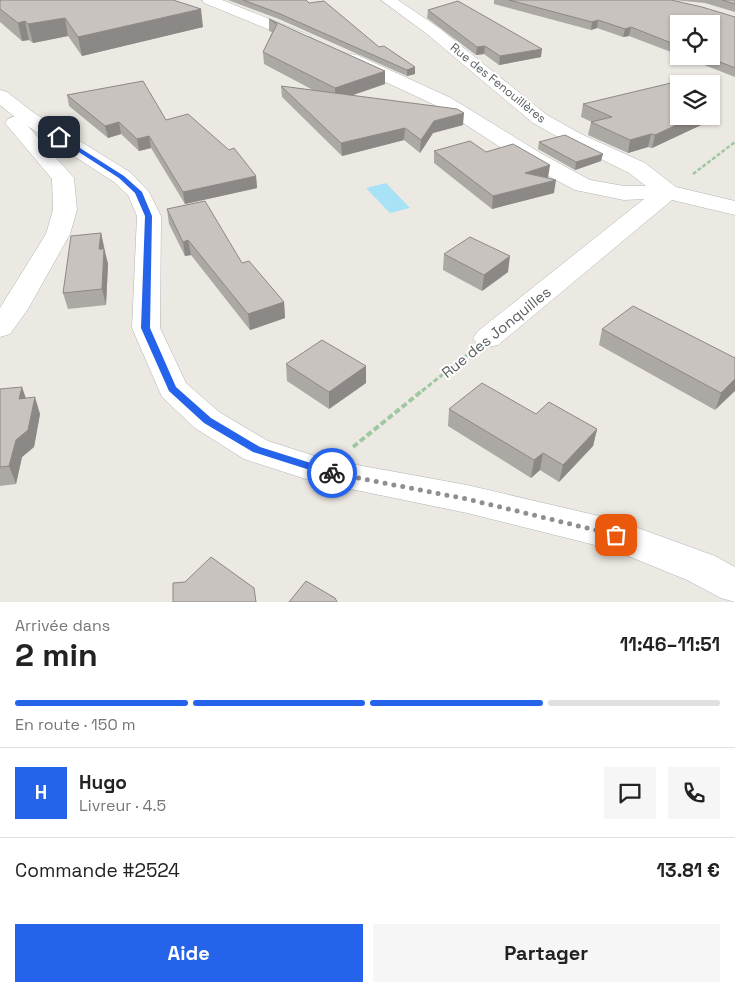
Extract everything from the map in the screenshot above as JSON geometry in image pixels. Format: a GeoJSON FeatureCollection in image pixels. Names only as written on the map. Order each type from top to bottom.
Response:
{"type":"FeatureCollection","features":[{"type":"Feature","properties":{"kind":"street"},"geometry":{"type":"LineString","coordinates":[[209,0],[294,34],[444,102],[534,159],[583,184],[624,193],[668,192],[735,208]]}},
{"type":"Feature","properties":{"kind":"street","name":"Rue des Fenouillères"},"geometry":{"type":"LineString","coordinates":[[388,0],[434,31],[540,119],[574,138],[637,168],[668,192]]}},
{"type":"Feature","properties":{"kind":"street"},"geometry":{"type":"LineString","coordinates":[[269,7],[294,34]]}},
{"type":"Feature","properties":{"kind":"street"},"geometry":{"type":"LineString","coordinates":[[0,96],[27,117],[122,177],[138,192],[149,216],[146,328],[173,389],[207,420],[256,450],[324,472],[467,499],[616,535],[701,568],[735,586]]}},
{"type":"Feature","properties":{"kind":"street"},"geometry":{"type":"LineString","coordinates":[[0,328],[14,309],[58,234],[65,210],[63,178],[15,123],[27,117]]}},
{"type":"Feature","properties":{"kind":"street","name":"Rue des Jonquilles"},"geometry":{"type":"LineString","coordinates":[[488,338],[668,192]]}},
{"type":"Feature","properties":{"kind":"path"},"geometry":{"type":"LineString","coordinates":[[668,192],[735,142]]}},
{"type":"Feature","properties":{"kind":"path","name":"Rue des Jonquilles"},"geometry":{"type":"LineString","coordinates":[[324,472],[488,338]]}},
{"type":"Feature","properties":{"kind":"water"},"geometry":{"type":"Polygon","coordinates":[[[386,183],[410,208],[390,213],[366,188],[386,183]]]}},
{"type":"Feature","properties":{"kind":"building"},"geometry":{"type":"Polygon","coordinates":[[[0,0],[173,0],[201,9],[78,37],[65,18],[28,24],[25,21],[18,23],[0,9],[0,0]]]}},
{"type":"Feature","properties":{"kind":"building"},"geometry":{"type":"Polygon","coordinates":[[[243,0],[306,0],[309,3],[324,1],[379,47],[384,46],[415,67],[407,70],[278,13],[243,0]]]}},
{"type":"Feature","properties":{"kind":"building"},"geometry":{"type":"Polygon","coordinates":[[[509,0],[671,0],[702,7],[735,17],[735,68],[720,62],[720,15],[670,15],[670,42],[631,27],[625,29],[598,20],[592,22],[509,0]]]}},
{"type":"Feature","properties":{"kind":"building"},"geometry":{"type":"Polygon","coordinates":[[[722,0],[735,0],[735,4],[722,0]]]}},
{"type":"Feature","properties":{"kind":"building"},"geometry":{"type":"Polygon","coordinates":[[[458,1],[542,49],[500,56],[485,46],[477,47],[428,10],[458,1]]]}},
{"type":"Feature","properties":{"kind":"building"},"geometry":{"type":"Polygon","coordinates":[[[269,19],[385,71],[335,88],[263,52],[277,24],[269,19]]]}},
{"type":"Feature","properties":{"kind":"building"},"geometry":{"type":"Polygon","coordinates":[[[143,81],[166,120],[188,114],[229,150],[234,148],[256,176],[183,192],[149,136],[137,139],[119,122],[105,126],[67,95],[143,81]]]}},
{"type":"Feature","properties":{"kind":"building"},"geometry":{"type":"Polygon","coordinates":[[[670,83],[670,125],[677,125],[655,135],[651,134],[630,140],[591,122],[612,117],[583,104],[670,83]]]}},
{"type":"Feature","properties":{"kind":"building"},"geometry":{"type":"Polygon","coordinates":[[[281,86],[457,109],[464,113],[434,121],[421,140],[405,128],[341,143],[281,86]]]}},
{"type":"Feature","properties":{"kind":"building"},"geometry":{"type":"Polygon","coordinates":[[[565,135],[603,154],[576,162],[539,142],[565,135]]]}},
{"type":"Feature","properties":{"kind":"building"},"geometry":{"type":"Polygon","coordinates":[[[470,141],[486,152],[513,144],[550,165],[525,173],[556,180],[493,196],[434,151],[470,141]]]}},
{"type":"Feature","properties":{"kind":"building"},"geometry":{"type":"Polygon","coordinates":[[[205,201],[242,263],[249,261],[284,302],[248,314],[188,240],[183,242],[167,209],[205,201]]]}},
{"type":"Feature","properties":{"kind":"building"},"geometry":{"type":"Polygon","coordinates":[[[101,233],[99,249],[104,249],[102,289],[63,293],[71,236],[101,233]]]}},
{"type":"Feature","properties":{"kind":"building"},"geometry":{"type":"Polygon","coordinates":[[[470,237],[510,256],[484,275],[444,254],[470,237]]]}},
{"type":"Feature","properties":{"kind":"building"},"geometry":{"type":"Polygon","coordinates":[[[633,306],[735,358],[735,379],[721,393],[602,329],[633,306]]]}},
{"type":"Feature","properties":{"kind":"building"},"geometry":{"type":"Polygon","coordinates":[[[322,340],[366,366],[329,392],[286,364],[322,340]]]}},
{"type":"Feature","properties":{"kind":"building"},"geometry":{"type":"Polygon","coordinates":[[[482,383],[536,414],[549,402],[597,429],[563,465],[543,453],[534,460],[449,409],[482,383]]]}},
{"type":"Feature","properties":{"kind":"building"},"geometry":{"type":"Polygon","coordinates":[[[22,387],[19,399],[35,397],[28,430],[16,440],[9,466],[0,467],[0,389],[22,387]]]}},
{"type":"Feature","properties":{"kind":"building"},"geometry":{"type":"Polygon","coordinates":[[[211,557],[254,588],[256,602],[173,602],[173,583],[185,582],[211,557]]]}},
{"type":"Feature","properties":{"kind":"building"},"geometry":{"type":"Polygon","coordinates":[[[306,581],[335,598],[337,602],[289,602],[306,581]]]}},
{"type":"Feature","properties":{"kind":"way so far"},"geometry":{"type":"LineString","coordinates":[[332,473],[467,499],[616,535]]}},
{"type":"Feature","properties":{"kind":"route"},"geometry":{"type":"LineString","coordinates":[[59,137],[122,177],[138,192],[149,216],[146,328],[173,389],[207,420],[256,450],[332,473]]}}]}
